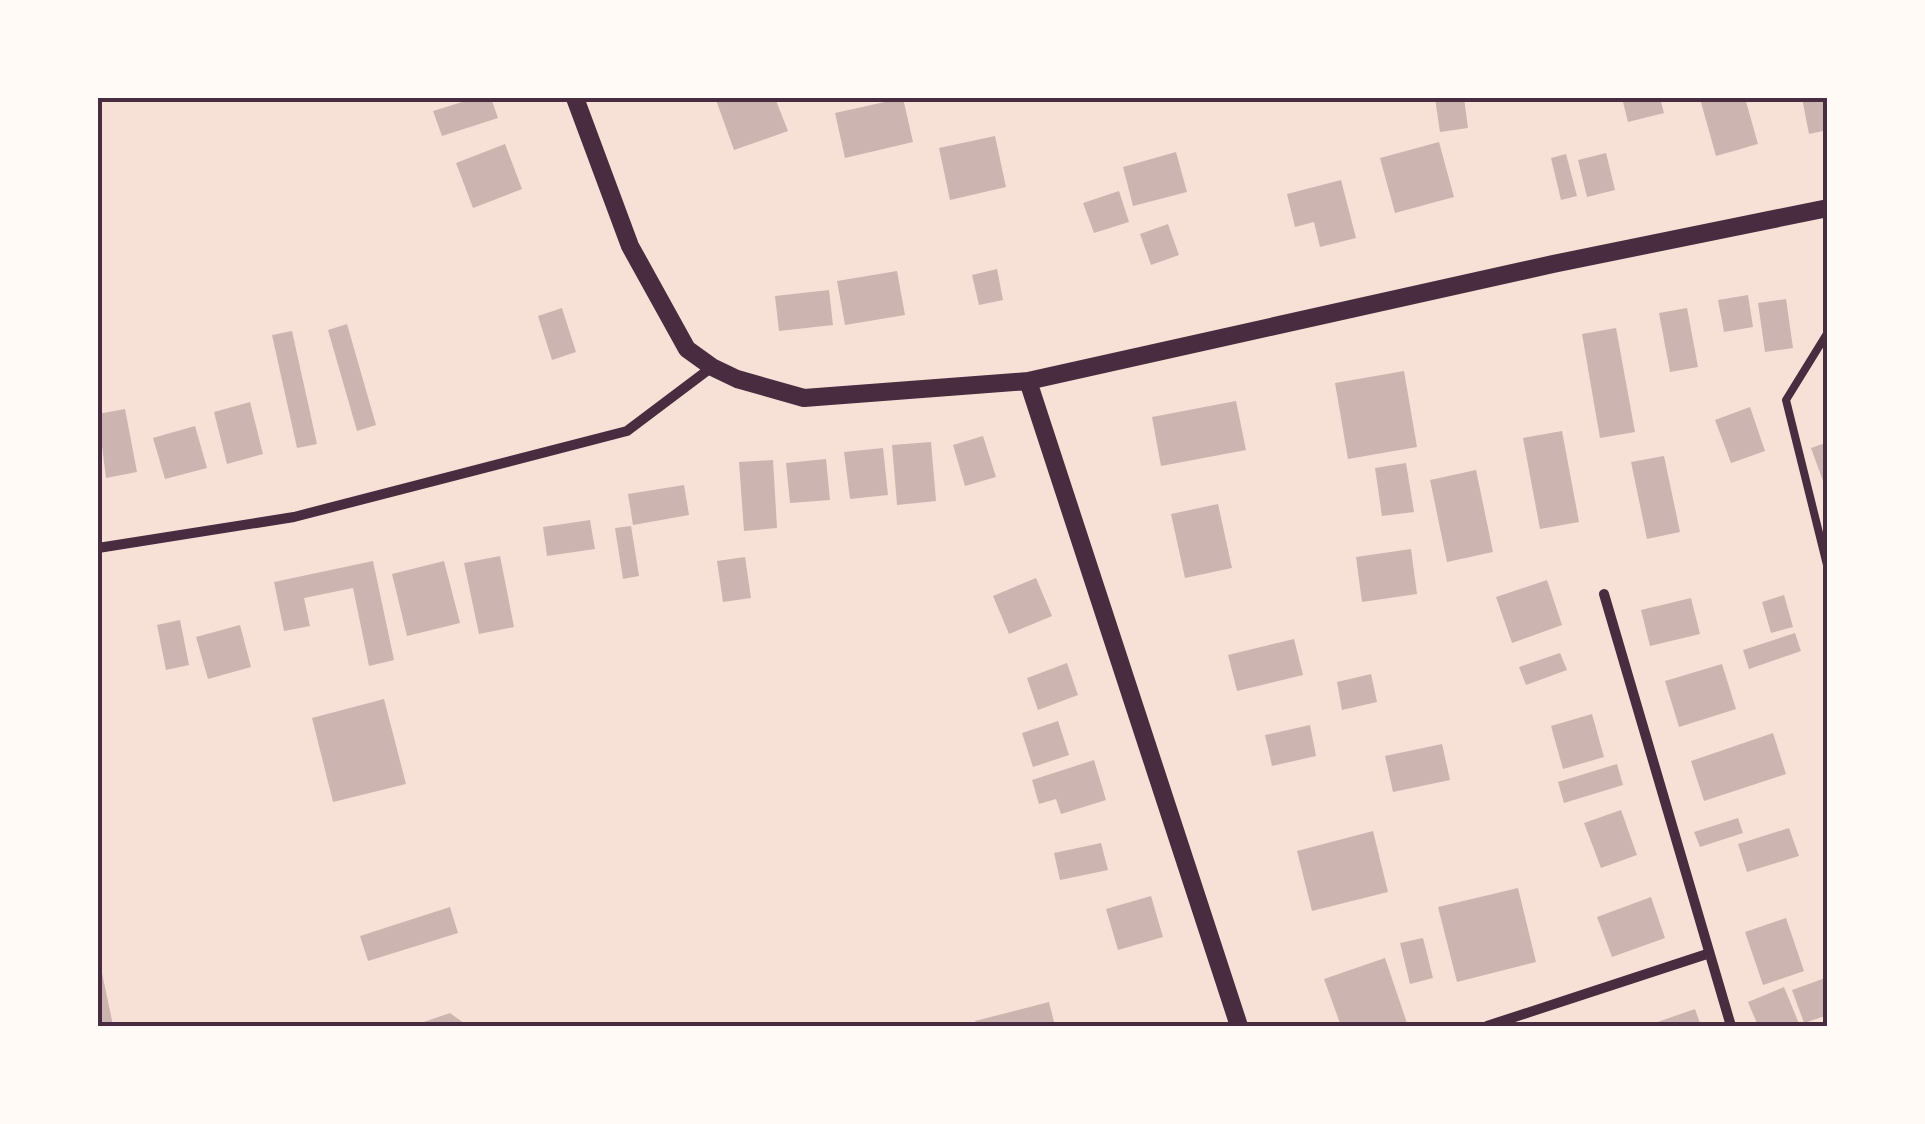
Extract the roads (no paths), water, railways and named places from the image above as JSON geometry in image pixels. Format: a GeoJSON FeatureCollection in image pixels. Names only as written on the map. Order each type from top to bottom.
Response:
{"type":"FeatureCollection","features":[{"type":"Feature","properties":{"kind":"street"},"geometry":{"type":"LineString","coordinates":[[575,98],[630,246],[688,349],[712,368],[738,379],[804,398],[1028,381],[1553,264],[1828,208]]}},
{"type":"Feature","properties":{"kind":"street"},"geometry":{"type":"LineString","coordinates":[[98,548],[294,516],[626,432],[712,368]]}},
{"type":"Feature","properties":{"kind":"street"},"geometry":{"type":"LineString","coordinates":[[1028,381],[1239,1026]]}},
{"type":"Feature","properties":{"kind":"street"},"geometry":{"type":"LineString","coordinates":[[1604,594],[1731,1026]]}},
{"type":"Feature","properties":{"kind":"street"},"geometry":{"type":"LineString","coordinates":[[1487,1026],[1707,954]]}},
{"type":"Feature","properties":{"kind":"lane"},"geometry":{"type":"LineString","coordinates":[[1828,332],[1786,400],[1828,569]]}}]}
